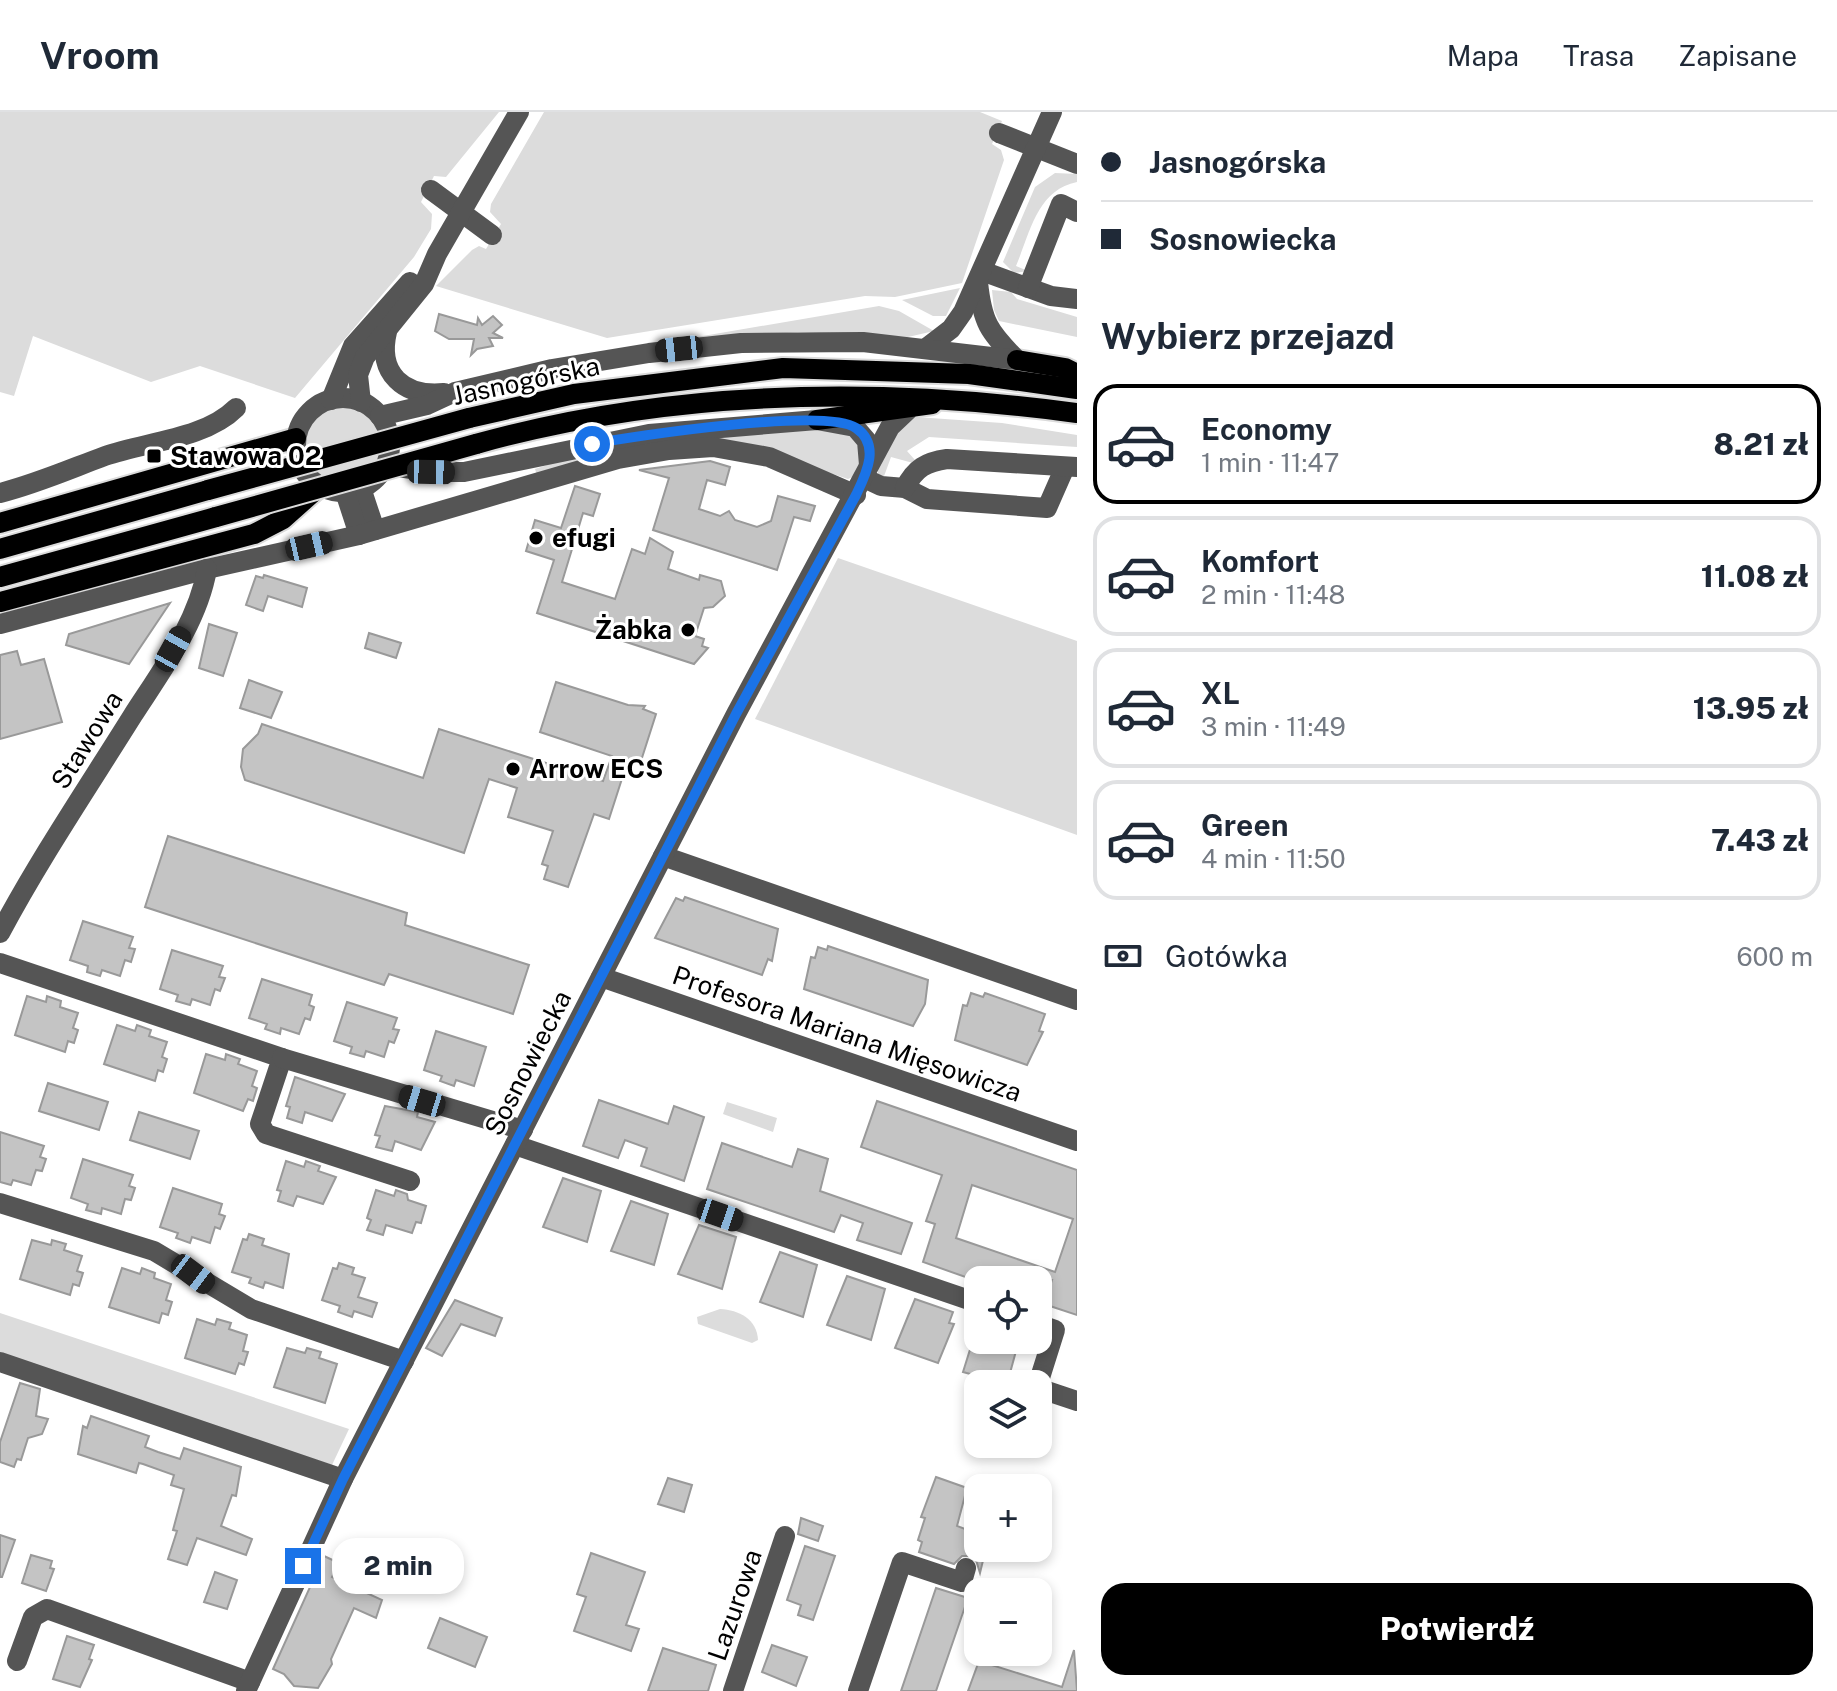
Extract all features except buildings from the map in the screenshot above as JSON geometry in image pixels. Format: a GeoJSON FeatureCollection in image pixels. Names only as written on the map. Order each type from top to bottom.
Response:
{"type":"FeatureCollection","features":[{"type":"Feature","properties":{"kind":"main road"},"geometry":{"type":"LineString","coordinates":[[1017,360],[1065,368],[1077,374]]}},
{"type":"Feature","properties":{"kind":"main road","name":"Jasnogórska"},"geometry":{"type":"LineString","coordinates":[[0,549],[469,418],[604,389],[783,368],[956,373],[1077,389]]}},
{"type":"Feature","properties":{"kind":"main road","name":"Jasnogórska"},"geometry":{"type":"LineString","coordinates":[[0,577],[533,428],[644,408],[745,398],[841,394],[951,399],[1077,413]]}},
{"type":"Feature","properties":{"kind":"main road"},"geometry":{"type":"LineString","coordinates":[[817,420],[840,414],[908,410],[951,399]]}},
{"type":"Feature","properties":{"kind":"main road"},"geometry":{"type":"LineString","coordinates":[[0,523],[296,438]]}},
{"type":"Feature","properties":{"kind":"main road"},"geometry":{"type":"LineString","coordinates":[[0,602],[254,534],[283,519],[320,486]]}},
{"type":"Feature","properties":{"kind":"street"},"geometry":{"type":"LineString","coordinates":[[361,402],[358,375],[365,357],[424,284],[437,254],[519,112]]}},
{"type":"Feature","properties":{"kind":"street"},"geometry":{"type":"LineString","coordinates":[[925,349],[951,329],[980,276],[1034,147],[1052,112]]}},
{"type":"Feature","properties":{"kind":"street"},"geometry":{"type":"LineString","coordinates":[[999,133],[1077,164]]}},
{"type":"Feature","properties":{"kind":"street"},"geometry":{"type":"LineString","coordinates":[[431,190],[492,235]]}},
{"type":"Feature","properties":{"kind":"street"},"geometry":{"type":"LineString","coordinates":[[1028,288],[1061,204],[1077,212]]}},
{"type":"Feature","properties":{"kind":"street"},"geometry":{"type":"LineString","coordinates":[[331,400],[353,346],[437,254]]}},
{"type":"Feature","properties":{"kind":"street"},"geometry":{"type":"LineString","coordinates":[[980,276],[1051,296],[1077,299]]}},
{"type":"Feature","properties":{"kind":"street"},"geometry":{"type":"LineString","coordinates":[[980,276],[981,314],[990,332],[1017,360]]}},
{"type":"Feature","properties":{"kind":"street"},"geometry":{"type":"LineString","coordinates":[[387,332],[384,354],[396,381],[422,394],[455,392]]}},
{"type":"Feature","properties":{"kind":"street","name":"Jasnogórska"},"geometry":{"type":"LineString","coordinates":[[380,416],[427,405],[455,392],[622,357],[741,343],[863,342],[1017,360]]}},
{"type":"Feature","properties":{"kind":"street"},"geometry":{"type":"LineString","coordinates":[[386,465],[389,440],[380,416],[361,402],[331,400],[310,412],[302,422],[296,438],[301,466],[320,486],[353,490],[386,465],[431,472],[464,472],[649,434],[817,420],[855,427],[867,441],[863,479]]}},
{"type":"Feature","properties":{"kind":"street"},"geometry":{"type":"LineString","coordinates":[[0,493],[107,455],[191,432],[225,419],[236,408]]}},
{"type":"Feature","properties":{"kind":"street","name":"Sosnowiecka"},"geometry":{"type":"LineString","coordinates":[[248,1686],[343,1479],[663,856],[890,427],[908,410]]}},
{"type":"Feature","properties":{"kind":"street"},"geometry":{"type":"LineString","coordinates":[[0,624],[207,569],[367,532],[618,459],[691,448],[730,449],[769,457],[881,486],[905,488],[927,499],[1047,508],[1071,467],[947,459],[927,462],[911,476],[905,488]]}},
{"type":"Feature","properties":{"kind":"street"},"geometry":{"type":"LineString","coordinates":[[353,490],[367,532]]}},
{"type":"Feature","properties":{"kind":"street","name":"Stawowa"},"geometry":{"type":"LineString","coordinates":[[0,933],[31,876],[173,649],[202,598],[207,569]]}},
{"type":"Feature","properties":{"kind":"street"},"geometry":{"type":"LineString","coordinates":[[663,856],[1077,1000]]}},
{"type":"Feature","properties":{"kind":"street"},"geometry":{"type":"LineString","coordinates":[[0,963],[519,1137],[964,1298]]}},
{"type":"Feature","properties":{"kind":"street","name":"Profesora Mariana Mięsowicza"},"geometry":{"type":"LineString","coordinates":[[601,977],[1077,1141]]}},
{"type":"Feature","properties":{"kind":"street"},"geometry":{"type":"LineString","coordinates":[[282,1058],[260,1124],[266,1134],[410,1181]]}},
{"type":"Feature","properties":{"kind":"street"},"geometry":{"type":"LineString","coordinates":[[0,1203],[154,1251],[251,1309],[404,1361]]}},
{"type":"Feature","properties":{"kind":"street"},"geometry":{"type":"LineString","coordinates":[[0,1362],[343,1479]]}},
{"type":"Feature","properties":{"kind":"street"},"geometry":{"type":"LineString","coordinates":[[1052,1391],[1077,1401]]}},
{"type":"Feature","properties":{"kind":"street","name":"Lazurowa"},"geometry":{"type":"LineString","coordinates":[[733,1691],[785,1536]]}},
{"type":"Feature","properties":{"kind":"street"},"geometry":{"type":"LineString","coordinates":[[858,1691],[902,1562],[962,1582]]}},
{"type":"Feature","properties":{"kind":"street"},"geometry":{"type":"LineString","coordinates":[[17,1661],[33,1617],[47,1609],[248,1686]]}},
{"type":"Feature","properties":{"kind":"shaded area"},"geometry":{"type":"Polygon","coordinates":[[[0,112],[499,112],[446,177],[434,176],[421,202],[432,214],[431,229],[414,257],[295,398],[200,366],[151,382],[33,336],[14,396],[0,392],[0,112]]]}},
{"type":"Feature","properties":{"kind":"shaded area"},"geometry":{"type":"Polygon","coordinates":[[[544,112],[980,112],[1002,121],[992,144],[1001,150],[1004,160],[962,283],[895,297],[865,296],[607,338],[436,286],[472,250],[479,246],[486,249],[501,224],[490,212],[491,204],[544,112]]]}},
{"type":"Feature","properties":{"kind":"shaded area"},"geometry":{"type":"Polygon","coordinates":[[[1055,173],[1077,174],[1077,182],[1063,187],[1044,203],[1016,266],[1028,271],[1014,273],[1003,262],[1035,187],[1055,173]]]}},
{"type":"Feature","properties":{"kind":"shaded area"},"geometry":{"type":"Polygon","coordinates":[[[960,288],[946,316],[933,316],[902,300],[960,288]]]}},
{"type":"Feature","properties":{"kind":"shaded area"},"geometry":{"type":"Polygon","coordinates":[[[992,290],[1011,292],[1017,299],[1077,317],[1077,337],[999,321],[994,310],[992,290]]]}},
{"type":"Feature","properties":{"kind":"shaded area"},"geometry":{"type":"Polygon","coordinates":[[[879,306],[899,311],[934,331],[908,337],[798,332],[662,343],[879,306]]]}},
{"type":"Feature","properties":{"kind":"shaded area"},"geometry":{"type":"Polygon","coordinates":[[[349,405],[366,414],[376,427],[380,444],[377,462],[326,479],[308,457],[305,445],[307,432],[322,412],[349,405]]]}},
{"type":"Feature","properties":{"kind":"shaded area"},"geometry":{"type":"Polygon","coordinates":[[[916,417],[1002,423],[1077,435],[1077,447],[929,437],[907,451],[915,460],[913,463],[891,457],[883,479],[878,477],[884,451],[902,427],[916,417]]]}},
{"type":"Feature","properties":{"kind":"shaded area"},"geometry":{"type":"Polygon","coordinates":[[[842,428],[863,449],[857,475],[848,479],[742,444],[537,475],[535,469],[610,449],[648,443],[842,428]]]}},
{"type":"Feature","properties":{"kind":"shaded area"},"geometry":{"type":"Polygon","coordinates":[[[838,558],[1077,641],[1077,835],[755,719],[838,558]]]}},
{"type":"Feature","properties":{"kind":"shaded area"},"geometry":{"type":"Polygon","coordinates":[[[727,1102],[777,1118],[773,1132],[723,1114],[727,1102]]]}},
{"type":"Feature","properties":{"kind":"shaded area"},"geometry":{"type":"Polygon","coordinates":[[[720,1309],[734,1311],[751,1321],[758,1340],[752,1343],[698,1324],[697,1317],[720,1309]]]}},
{"type":"Feature","properties":{"kind":"shaded area"},"geometry":{"type":"Polygon","coordinates":[[[0,1313],[349,1429],[332,1465],[0,1355],[0,1313]]]}},
{"type":"Feature","properties":{"kind":"place","name":"Stawowa 02"},"geometry":{"type":"Point","coordinates":[154,456]}},
{"type":"Feature","properties":{"kind":"place","name":"efugi"},"geometry":{"type":"Point","coordinates":[536,538]}},
{"type":"Feature","properties":{"kind":"place","name":"Żabka"},"geometry":{"type":"Point","coordinates":[688,630]}},
{"type":"Feature","properties":{"kind":"place","name":"Arrow ECS"},"geometry":{"type":"Point","coordinates":[513,769]}},
{"type":"Feature","properties":{"kind":"route"},"geometry":{"type":"LineString","coordinates":[[303,1566],[343,1479],[724,737],[856,495],[869,465],[870,452],[863,434],[855,427],[842,422],[817,420],[649,434],[592,444]]}}]}
